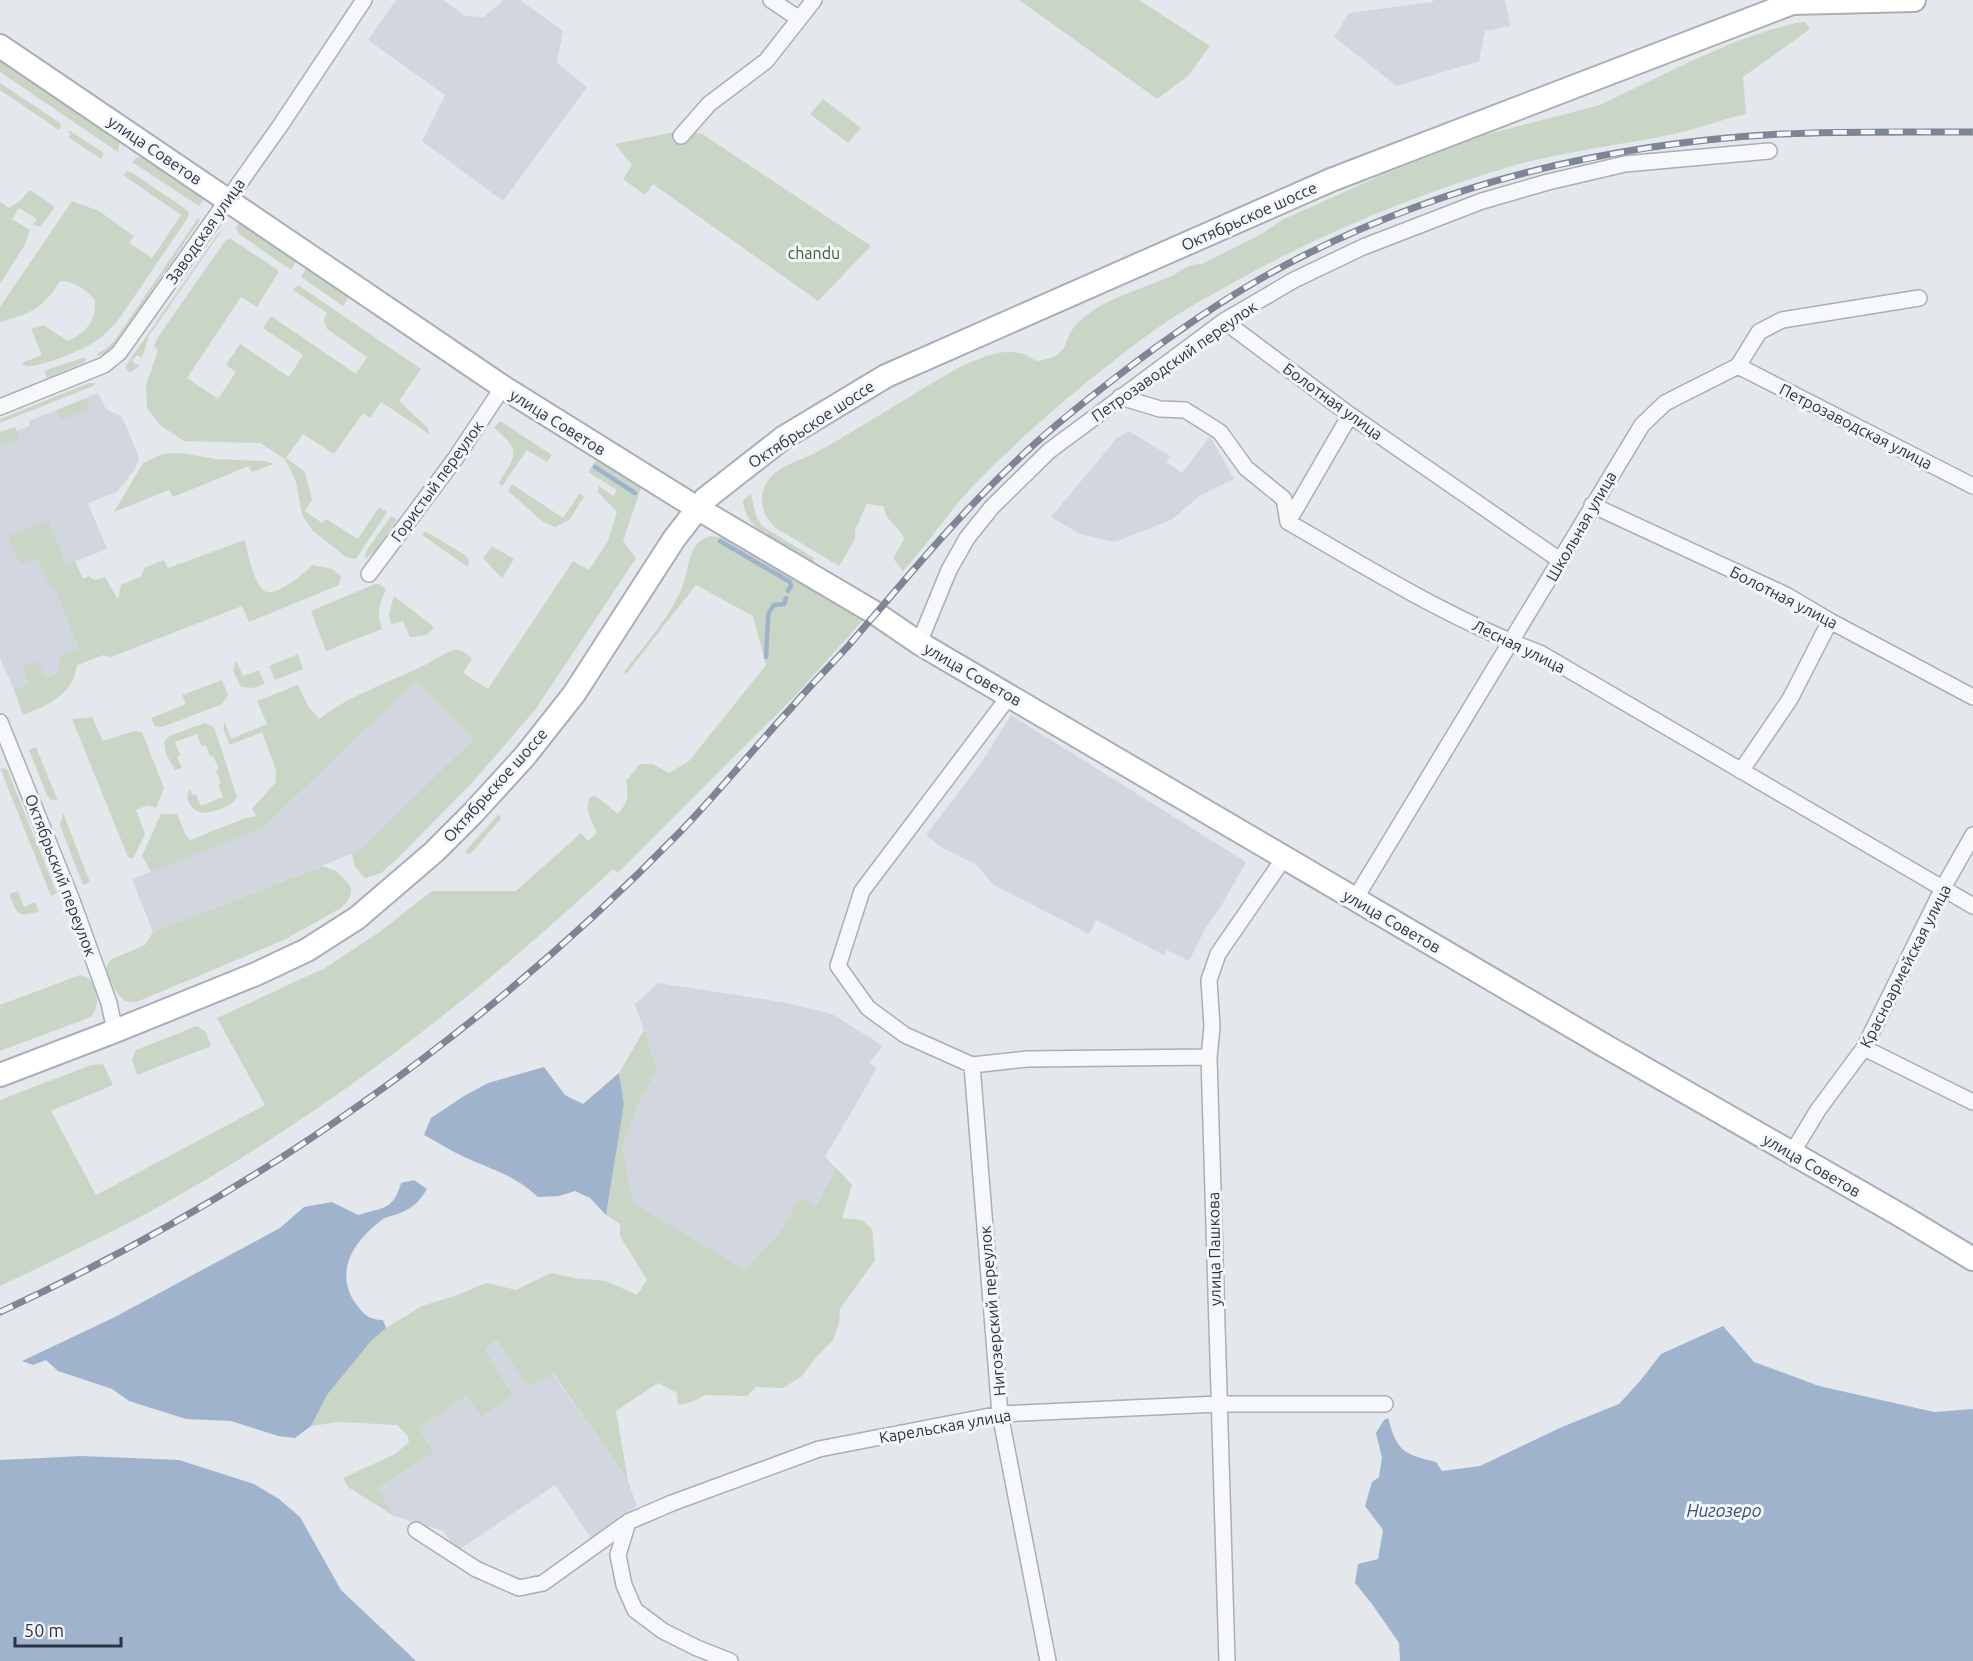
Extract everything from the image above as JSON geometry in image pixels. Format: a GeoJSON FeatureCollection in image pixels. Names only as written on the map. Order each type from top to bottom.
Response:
{"type":"FeatureCollection","features":[{"type":"Feature","properties":{"kind":"main road","name":"Октябрьское шоссе"},"geometry":{"type":"LineString","coordinates":[[0,1075],[255,974],[308,950],[357,918],[408,876],[480,806],[543,734],[574,694],[661,558],[697,508],[728,478],[783,438],[886,376],[1331,180],[1794,1],[1914,0]]}},
{"type":"Feature","properties":{"kind":"main road","name":"улица Советов"},"geometry":{"type":"LineString","coordinates":[[0,46],[503,387],[697,508],[876,613],[919,643],[1355,900],[1973,1259]]}},
{"type":"Feature","properties":{"kind":"street","name":"Заводская улица"},"geometry":{"type":"LineString","coordinates":[[0,407],[104,365],[112,359],[135,333],[280,126],[364,0]]}},
{"type":"Feature","properties":{"kind":"street"},"geometry":{"type":"LineString","coordinates":[[771,0],[798,18]]}},
{"type":"Feature","properties":{"kind":"street"},"geometry":{"type":"LineString","coordinates":[[681,136],[709,104],[766,61],[814,0]]}},
{"type":"Feature","properties":{"kind":"street","name":"Петрозаводский переулок"},"geometry":{"type":"LineString","coordinates":[[919,643],[949,570],[967,538],[992,507],[1049,451],[1224,321],[1294,280],[1363,247],[1482,201],[1548,182],[1625,164],[1769,151]]}},
{"type":"Feature","properties":{"kind":"street"},"geometry":{"type":"LineString","coordinates":[[1738,366],[1759,332],[1782,320],[1919,298]]}},
{"type":"Feature","properties":{"kind":"street","name":"Болотная улица"},"geometry":{"type":"LineString","coordinates":[[1224,321],[1350,415],[1561,561]]}},
{"type":"Feature","properties":{"kind":"street","name":"Петрозаводская улица"},"geometry":{"type":"LineString","coordinates":[[1738,366],[1973,486]]}},
{"type":"Feature","properties":{"kind":"street","name":"Школьная улица"},"geometry":{"type":"LineString","coordinates":[[1355,900],[1642,424],[1665,403],[1738,366]]}},
{"type":"Feature","properties":{"kind":"street","name":"Гористый переулок"},"geometry":{"type":"LineString","coordinates":[[369,574],[465,444],[503,387]]}},
{"type":"Feature","properties":{"kind":"street"},"geometry":{"type":"LineString","coordinates":[[1120,397],[1160,409],[1185,410],[1220,432],[1246,468],[1284,499],[1288,522]]}},
{"type":"Feature","properties":{"kind":"street"},"geometry":{"type":"LineString","coordinates":[[1288,522],[1350,415]]}},
{"type":"Feature","properties":{"kind":"street","name":"Болотная улица"},"geometry":{"type":"LineString","coordinates":[[1592,505],[1786,595],[1973,697]]}},
{"type":"Feature","properties":{"kind":"street","name":"Лесная улица"},"geometry":{"type":"LineString","coordinates":[[1288,522],[1434,606],[1540,653],[1973,906]]}},
{"type":"Feature","properties":{"kind":"street"},"geometry":{"type":"LineString","coordinates":[[1741,771],[1790,699],[1830,621]]}},
{"type":"Feature","properties":{"kind":"street"},"geometry":{"type":"LineString","coordinates":[[1010,695],[862,891],[838,966],[868,1008],[905,1035],[972,1065],[1027,1059],[1209,1057]]}},
{"type":"Feature","properties":{"kind":"street","name":"Октябрьский переулок"},"geometry":{"type":"LineString","coordinates":[[0,722],[73,903],[109,1003],[115,1031]]}},
{"type":"Feature","properties":{"kind":"street","name":"Красноармейская улица"},"geometry":{"type":"LineString","coordinates":[[1792,1154],[1818,1110],[1864,1048],[1943,888],[1973,835]]}},
{"type":"Feature","properties":{"kind":"street","name":"улица Пашкова"},"geometry":{"type":"LineString","coordinates":[[1227,1661],[1218,1404],[1209,1057],[1212,1027],[1209,980],[1218,954],[1284,858]]}},
{"type":"Feature","properties":{"kind":"street"},"geometry":{"type":"LineString","coordinates":[[1864,1048],[1973,1102]]}},
{"type":"Feature","properties":{"kind":"street","name":"Нигозерский переулок"},"geometry":{"type":"LineString","coordinates":[[972,1065],[1000,1414],[1048,1661]]}},
{"type":"Feature","properties":{"kind":"street","name":"Карельская улица"},"geometry":{"type":"LineString","coordinates":[[416,1530],[476,1569],[519,1588],[543,1583],[628,1522],[672,1503],[819,1449],[1000,1414],[1218,1404],[1385,1404]]}},
{"type":"Feature","properties":{"kind":"street"},"geometry":{"type":"LineString","coordinates":[[628,1522],[618,1555],[624,1585],[635,1610],[663,1631],[730,1661]]}},
{"type":"Feature","properties":{"kind":"shaded area"},"geometry":{"type":"Polygon","coordinates":[[[396,0],[443,0],[465,16],[484,17],[504,0],[520,0],[563,31],[557,63],[587,87],[503,201],[422,141],[445,95],[368,40],[396,0]]]}},
{"type":"Feature","properties":{"kind":"shaded area"},"geometry":{"type":"Polygon","coordinates":[[[1434,0],[1505,0],[1510,26],[1485,31],[1479,61],[1397,86],[1334,37],[1349,13],[1434,0]]]}},
{"type":"Feature","properties":{"kind":"shaded area"},"geometry":{"type":"Polygon","coordinates":[[[98,393],[106,409],[122,417],[139,457],[135,469],[117,492],[88,503],[107,549],[66,565],[103,655],[14,690],[0,658],[0,432],[15,427],[17,431],[30,426],[29,421],[98,393]]]}},
{"type":"Feature","properties":{"kind":"shaded area"},"geometry":{"type":"Polygon","coordinates":[[[1129,431],[1170,456],[1166,462],[1182,473],[1210,436],[1234,479],[1201,495],[1171,520],[1115,542],[1080,534],[1051,517],[1117,438],[1129,431]]]}},
{"type":"Feature","properties":{"kind":"shaded area"},"geometry":{"type":"Polygon","coordinates":[[[416,681],[473,739],[359,851],[153,932],[132,879],[264,827],[416,681]]]}},
{"type":"Feature","properties":{"kind":"shaded area"},"geometry":{"type":"Polygon","coordinates":[[[1011,715],[1246,862],[1205,929],[1189,961],[1167,950],[1164,955],[1096,920],[1089,934],[994,885],[975,864],[943,848],[926,835],[981,763],[1011,715]]]}},
{"type":"Feature","properties":{"kind":"shaded area"},"geometry":{"type":"Polygon","coordinates":[[[658,983],[782,1002],[832,1014],[883,1046],[869,1063],[877,1068],[825,1157],[836,1168],[816,1206],[800,1198],[778,1235],[745,1271],[633,1203],[622,1147],[637,1107],[657,1070],[635,1004],[658,983]]]}},
{"type":"Feature","properties":{"kind":"shaded area"},"geometry":{"type":"Polygon","coordinates":[[[499,1340],[527,1387],[553,1374],[628,1481],[637,1506],[591,1538],[555,1485],[457,1551],[443,1531],[394,1516],[377,1488],[434,1453],[419,1428],[468,1394],[481,1416],[513,1396],[485,1349],[499,1340]]]}},
{"type":"Feature","properties":{"kind":"green space"},"geometry":{"type":"Polygon","coordinates":[[[1019,0],[1139,0],[1210,46],[1188,76],[1157,99],[1019,0]]]}},
{"type":"Feature","properties":{"kind":"green space"},"geometry":{"type":"Polygon","coordinates":[[[1805,22],[1810,29],[1743,77],[1746,114],[1679,133],[1538,159],[1448,186],[1379,212],[1311,242],[1189,308],[1156,329],[1109,365],[1018,442],[966,493],[903,571],[893,558],[904,540],[903,535],[887,517],[883,506],[867,504],[855,530],[855,539],[839,566],[776,528],[764,511],[763,492],[773,474],[832,444],[960,367],[998,353],[1008,352],[1027,356],[1036,361],[1049,359],[1062,350],[1076,325],[1094,310],[1194,264],[1202,264],[1263,233],[1282,220],[1382,175],[1484,135],[1600,105],[1737,41],[1805,22]]]}},
{"type":"Feature","properties":{"kind":"green space"},"geometry":{"type":"Polygon","coordinates":[[[0,59],[120,141],[118,152],[0,72],[0,59]]]}},
{"type":"Feature","properties":{"kind":"green space"},"geometry":{"type":"Polygon","coordinates":[[[0,83],[60,123],[59,130],[0,90],[0,83]]]}},
{"type":"Feature","properties":{"kind":"green space"},"geometry":{"type":"Polygon","coordinates":[[[823,99],[861,128],[848,143],[810,114],[823,99]]]}},
{"type":"Feature","properties":{"kind":"green space"},"geometry":{"type":"Polygon","coordinates":[[[70,131],[104,153],[101,159],[68,137],[71,134],[68,132],[70,131]]]}},
{"type":"Feature","properties":{"kind":"green space","name":"chandu"},"geometry":{"type":"Polygon","coordinates":[[[680,131],[702,134],[871,246],[818,301],[653,184],[645,195],[623,179],[632,165],[615,144],[680,131]]]}},
{"type":"Feature","properties":{"kind":"green space"},"geometry":{"type":"Polygon","coordinates":[[[141,157],[199,195],[203,201],[199,206],[132,162],[141,157]]]}},
{"type":"Feature","properties":{"kind":"green space"},"geometry":{"type":"Polygon","coordinates":[[[127,171],[187,210],[189,213],[187,219],[119,319],[105,334],[90,345],[72,353],[40,364],[25,366],[22,363],[42,355],[31,329],[43,325],[68,341],[89,325],[94,314],[95,300],[91,296],[75,284],[60,281],[48,298],[35,309],[0,322],[0,307],[72,201],[99,211],[134,236],[129,243],[152,258],[181,215],[123,175],[127,171]]]}},
{"type":"Feature","properties":{"kind":"green space"},"geometry":{"type":"Polygon","coordinates":[[[30,190],[55,207],[40,227],[33,225],[37,219],[19,208],[12,219],[30,230],[24,246],[0,284],[0,202],[9,208],[20,201],[30,190]]]}},
{"type":"Feature","properties":{"kind":"green space"},"geometry":{"type":"Polygon","coordinates":[[[198,218],[200,220],[115,345],[108,352],[98,356],[97,354],[115,340],[198,218]]]}},
{"type":"Feature","properties":{"kind":"green space"},"geometry":{"type":"Polygon","coordinates":[[[240,221],[297,260],[291,270],[239,234],[236,227],[240,221]]]}},
{"type":"Feature","properties":{"kind":"green space"},"geometry":{"type":"Polygon","coordinates":[[[219,232],[149,336],[142,358],[137,355],[132,361],[139,366],[128,372],[127,364],[219,232]]]}},
{"type":"Feature","properties":{"kind":"green space"},"geometry":{"type":"Polygon","coordinates":[[[231,239],[278,270],[278,273],[257,307],[241,297],[187,378],[218,399],[236,372],[226,365],[240,344],[289,377],[303,355],[263,328],[271,316],[356,374],[367,357],[327,329],[324,320],[327,313],[293,290],[298,285],[421,369],[399,401],[428,428],[429,434],[381,402],[370,418],[363,413],[334,454],[303,434],[286,458],[305,472],[312,500],[305,511],[322,523],[326,519],[358,539],[379,507],[387,512],[356,559],[346,557],[312,530],[302,514],[296,482],[285,459],[260,443],[184,441],[160,425],[147,408],[146,385],[158,351],[154,346],[158,337],[223,244],[226,240],[231,239]]]}},
{"type":"Feature","properties":{"kind":"green space"},"geometry":{"type":"Polygon","coordinates":[[[307,267],[350,295],[343,306],[301,277],[307,267]]]}},
{"type":"Feature","properties":{"kind":"green space"},"geometry":{"type":"Polygon","coordinates":[[[85,357],[86,360],[83,363],[47,378],[44,371],[85,357]]]}},
{"type":"Feature","properties":{"kind":"green space"},"geometry":{"type":"Polygon","coordinates":[[[89,383],[95,383],[93,386],[0,423],[0,419],[89,383]]]}},
{"type":"Feature","properties":{"kind":"green space"},"geometry":{"type":"Polygon","coordinates":[[[86,399],[90,409],[61,420],[57,410],[86,399]]]}},
{"type":"Feature","properties":{"kind":"green space"},"geometry":{"type":"Polygon","coordinates":[[[500,421],[552,455],[547,462],[527,450],[502,486],[499,483],[513,453],[509,442],[494,428],[500,421]]]}},
{"type":"Feature","properties":{"kind":"green space"},"geometry":{"type":"Polygon","coordinates":[[[15,427],[20,439],[0,447],[0,432],[15,427]]]}},
{"type":"Feature","properties":{"kind":"green space"},"geometry":{"type":"Polygon","coordinates":[[[181,453],[216,459],[265,461],[273,464],[252,472],[249,466],[173,497],[169,490],[114,512],[143,463],[163,454],[181,453]]]}},
{"type":"Feature","properties":{"kind":"green space"},"geometry":{"type":"Polygon","coordinates":[[[596,460],[641,488],[623,541],[636,558],[535,710],[470,785],[396,860],[381,873],[365,878],[355,867],[352,854],[359,851],[473,739],[416,681],[264,827],[151,872],[142,856],[161,814],[177,814],[190,840],[256,816],[252,809],[276,782],[276,770],[262,732],[230,745],[224,730],[224,721],[231,739],[267,724],[257,701],[298,685],[308,706],[319,719],[356,696],[457,650],[464,652],[472,659],[463,673],[488,689],[573,561],[589,570],[608,541],[617,512],[598,492],[599,486],[613,496],[617,490],[588,472],[596,460]]]}},
{"type":"Feature","properties":{"kind":"green space"},"geometry":{"type":"Polygon","coordinates":[[[512,484],[563,518],[580,493],[584,497],[569,520],[555,527],[542,521],[508,491],[512,484]]]}},
{"type":"Feature","properties":{"kind":"green space"},"geometry":{"type":"Polygon","coordinates":[[[751,494],[756,516],[762,526],[814,558],[813,562],[769,538],[751,522],[745,512],[743,500],[751,494]]]}},
{"type":"Feature","properties":{"kind":"green space"},"geometry":{"type":"Polygon","coordinates":[[[391,516],[397,520],[375,552],[365,559],[366,551],[391,516]]]}},
{"type":"Feature","properties":{"kind":"green space"},"geometry":{"type":"Polygon","coordinates":[[[48,520],[66,564],[75,561],[83,579],[89,576],[94,580],[105,577],[118,600],[121,585],[141,576],[144,568],[164,560],[168,568],[245,540],[255,578],[267,592],[285,586],[313,565],[332,569],[341,576],[339,585],[249,622],[242,606],[111,657],[103,655],[77,665],[75,675],[65,691],[50,703],[23,715],[14,690],[29,684],[22,667],[38,661],[45,678],[58,673],[60,655],[79,648],[55,589],[52,590],[37,558],[20,564],[8,536],[48,520]]]}},
{"type":"Feature","properties":{"kind":"green space"},"geometry":{"type":"Polygon","coordinates":[[[425,531],[465,555],[469,559],[468,567],[422,535],[425,531]]]}},
{"type":"Feature","properties":{"kind":"green space"},"geometry":{"type":"Polygon","coordinates":[[[710,536],[724,538],[864,619],[796,695],[618,873],[613,869],[510,960],[403,1046],[348,1087],[233,1163],[131,1221],[0,1286],[0,1100],[91,1065],[103,1064],[113,1085],[51,1111],[96,1195],[265,1105],[217,1018],[325,968],[378,933],[432,891],[516,891],[581,833],[588,841],[597,833],[588,808],[589,799],[592,796],[597,797],[618,814],[627,799],[626,781],[640,764],[653,764],[669,773],[689,761],[766,665],[753,616],[696,585],[626,674],[624,672],[674,605],[694,549],[703,539],[710,536]]]}},
{"type":"Feature","properties":{"kind":"green space"},"geometry":{"type":"Polygon","coordinates":[[[492,546],[514,559],[502,578],[483,558],[492,546]]]}},
{"type":"Feature","properties":{"kind":"green space"},"geometry":{"type":"Polygon","coordinates":[[[375,584],[386,589],[379,618],[382,629],[326,651],[311,611],[375,584]]]}},
{"type":"Feature","properties":{"kind":"green space"},"geometry":{"type":"Polygon","coordinates":[[[394,596],[434,627],[427,635],[410,637],[403,621],[391,625],[389,614],[394,596]]]}},
{"type":"Feature","properties":{"kind":"green space"},"geometry":{"type":"Polygon","coordinates":[[[298,654],[303,669],[275,680],[269,666],[298,654]]]}},
{"type":"Feature","properties":{"kind":"green space"},"geometry":{"type":"Polygon","coordinates":[[[236,660],[243,676],[259,670],[265,684],[253,688],[241,687],[233,671],[236,660]]]}},
{"type":"Feature","properties":{"kind":"green space"},"geometry":{"type":"Polygon","coordinates":[[[222,680],[228,695],[222,704],[165,726],[155,726],[151,718],[186,704],[182,695],[222,680]]]}},
{"type":"Feature","properties":{"kind":"green space"},"geometry":{"type":"Polygon","coordinates":[[[92,717],[103,741],[134,731],[142,732],[164,788],[156,808],[147,805],[136,810],[145,834],[133,859],[128,857],[72,719],[92,717]]]}},
{"type":"Feature","properties":{"kind":"green space"},"geometry":{"type":"Polygon","coordinates":[[[205,723],[215,730],[237,797],[227,806],[202,813],[189,804],[187,797],[190,789],[192,795],[196,794],[201,806],[223,797],[216,771],[219,769],[213,756],[210,757],[206,745],[202,747],[197,734],[175,742],[180,755],[177,757],[182,768],[175,770],[166,754],[164,742],[169,736],[205,723]]]}},
{"type":"Feature","properties":{"kind":"green space"},"geometry":{"type":"Polygon","coordinates":[[[36,747],[58,801],[50,799],[47,795],[29,750],[36,747]]]}},
{"type":"Feature","properties":{"kind":"green space"},"geometry":{"type":"Polygon","coordinates":[[[0,768],[7,769],[57,893],[51,896],[0,768]]]}},
{"type":"Feature","properties":{"kind":"green space"},"geometry":{"type":"Polygon","coordinates":[[[63,813],[90,882],[83,885],[60,825],[63,813]]]}},
{"type":"Feature","properties":{"kind":"green space"},"geometry":{"type":"Polygon","coordinates":[[[499,814],[501,819],[471,853],[466,854],[467,849],[499,814]]]}},
{"type":"Feature","properties":{"kind":"green space"},"geometry":{"type":"Polygon","coordinates":[[[322,866],[336,871],[351,889],[347,902],[339,909],[286,939],[139,1001],[125,1000],[114,988],[106,968],[110,960],[145,945],[153,932],[322,866]]]}},
{"type":"Feature","properties":{"kind":"green space"},"geometry":{"type":"Polygon","coordinates":[[[18,891],[24,907],[35,902],[39,911],[27,915],[19,913],[9,894],[18,891]]]}},
{"type":"Feature","properties":{"kind":"green space"},"geometry":{"type":"Polygon","coordinates":[[[80,975],[91,981],[96,993],[96,1006],[91,1017],[0,1051],[0,1005],[80,975]]]}},
{"type":"Feature","properties":{"kind":"green space"},"geometry":{"type":"Polygon","coordinates":[[[197,1026],[206,1032],[211,1046],[137,1075],[132,1060],[136,1050],[197,1026]]]}},
{"type":"Feature","properties":{"kind":"green space"},"geometry":{"type":"Polygon","coordinates":[[[644,1030],[657,1070],[637,1107],[622,1147],[633,1203],[745,1270],[778,1235],[800,1198],[816,1206],[836,1168],[852,1185],[842,1218],[862,1220],[872,1229],[875,1260],[840,1309],[839,1324],[833,1340],[801,1377],[783,1388],[756,1387],[747,1396],[705,1395],[692,1402],[678,1405],[677,1393],[658,1383],[616,1411],[628,1481],[554,1374],[527,1387],[498,1340],[485,1349],[513,1396],[481,1417],[467,1395],[419,1428],[434,1453],[377,1488],[394,1516],[348,1487],[343,1478],[395,1454],[409,1442],[407,1435],[397,1425],[339,1422],[311,1426],[327,1395],[371,1341],[386,1328],[422,1306],[487,1283],[516,1290],[551,1273],[606,1281],[637,1295],[647,1280],[620,1236],[620,1224],[606,1215],[624,1104],[619,1073],[644,1030]]]}},
{"type":"Feature","properties":{"kind":"water"},"geometry":{"type":"Polygon","coordinates":[[[544,1067],[565,1095],[583,1104],[619,1073],[624,1104],[606,1215],[590,1198],[575,1191],[559,1196],[538,1197],[513,1179],[458,1154],[424,1135],[431,1118],[464,1096],[488,1083],[544,1067]]]}},
{"type":"Feature","properties":{"kind":"water"},"geometry":{"type":"Polygon","coordinates":[[[414,1180],[427,1189],[422,1197],[409,1209],[385,1218],[373,1227],[357,1245],[347,1266],[348,1289],[354,1301],[366,1315],[373,1319],[383,1320],[386,1328],[371,1341],[327,1395],[311,1426],[295,1438],[278,1436],[231,1421],[186,1419],[129,1401],[112,1389],[58,1371],[46,1360],[33,1365],[22,1361],[113,1318],[280,1228],[304,1207],[332,1202],[358,1215],[386,1206],[394,1199],[401,1183],[414,1180]]]}},
{"type":"Feature","properties":{"kind":"water","name":"Нигозеро"},"geometry":{"type":"Polygon","coordinates":[[[1723,1326],[1754,1362],[1819,1386],[1934,1412],[1973,1409],[1973,1661],[1400,1661],[1399,1643],[1355,1583],[1358,1564],[1378,1559],[1383,1530],[1365,1506],[1372,1482],[1379,1477],[1382,1458],[1376,1433],[1384,1420],[1388,1418],[1395,1438],[1403,1449],[1436,1462],[1442,1471],[1480,1466],[1562,1427],[1619,1404],[1661,1354],[1723,1326]]]}},
{"type":"Feature","properties":{"kind":"water"},"geometry":{"type":"Polygon","coordinates":[[[81,1456],[179,1460],[254,1484],[279,1499],[300,1517],[341,1590],[416,1661],[0,1661],[0,1460],[81,1456]]]}},
{"type":"Feature","properties":{"kind":"waterway"},"geometry":{"type":"LineString","coordinates":[[595,467],[635,493]]}},
{"type":"Feature","properties":{"kind":"waterway"},"geometry":{"type":"LineString","coordinates":[[720,541],[790,582],[791,586],[788,591]]}},
{"type":"Feature","properties":{"kind":"waterway"},"geometry":{"type":"LineString","coordinates":[[766,657],[769,612],[774,605],[784,604],[786,598]]}},
{"type":"Feature","properties":{"kind":"railway"},"geometry":{"type":"LineString","coordinates":[[0,1312],[94,1266],[186,1216],[275,1161],[362,1103],[446,1041],[527,975],[605,905],[680,832],[849,645],[947,532],[1022,455],[1119,375],[1164,341],[1235,294],[1309,253],[1365,227],[1422,205],[1480,186],[1599,156],[1660,146],[1782,134],[1973,132]]}}]}
